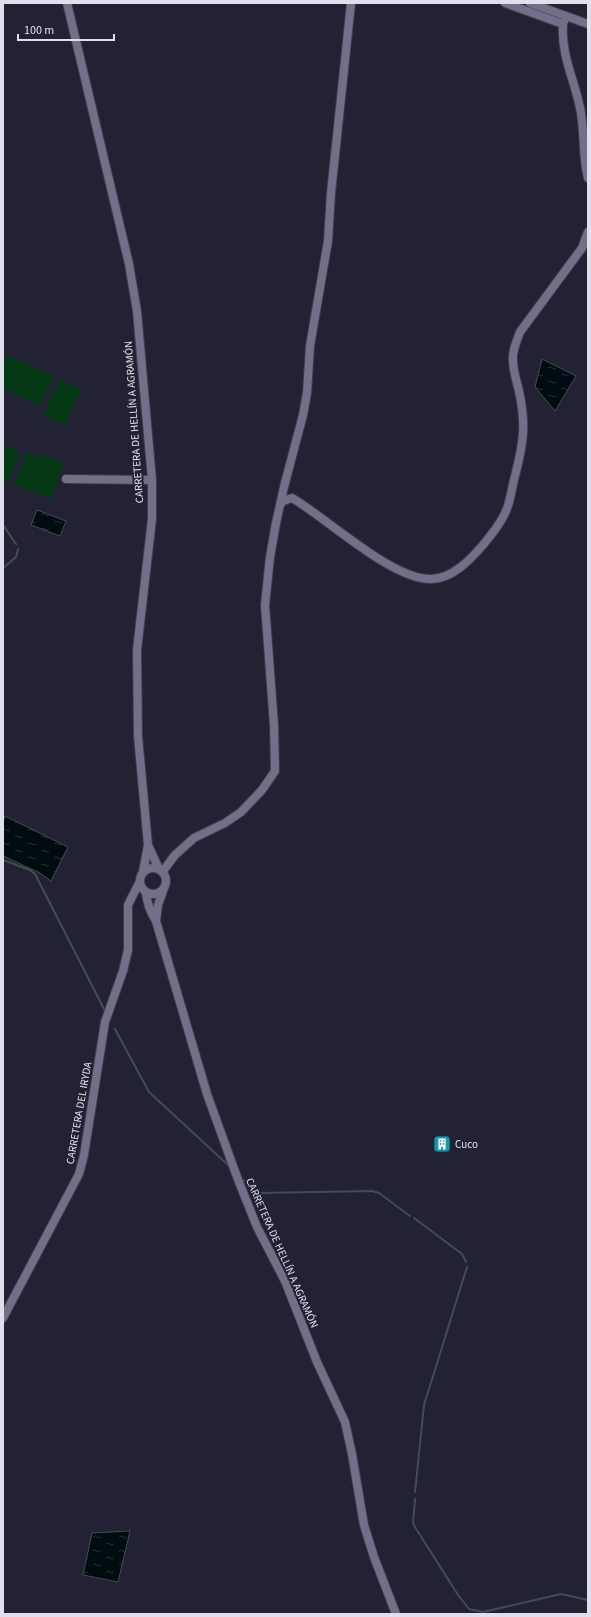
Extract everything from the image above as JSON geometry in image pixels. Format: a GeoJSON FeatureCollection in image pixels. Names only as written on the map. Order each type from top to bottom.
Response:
{"type":"FeatureCollection","features":[{"type":"Feature","properties":{"kind":"street","name":"CARRETERA DE HELLÍN A AGRAMÓN"},"geometry":{"type":"LineString","coordinates":[[67,3],[134,288],[152,480],[152,519],[138,632],[136,667],[138,744],[148,845],[140,881],[152,916],[156,921],[207,1094],[237,1177],[252,1215],[285,1281],[317,1362],[345,1422],[364,1525],[376,1564],[396,1614]]}},
{"type":"Feature","properties":{"kind":"street"},"geometry":{"type":"LineString","coordinates":[[143,872],[150,868],[161,870],[175,854],[194,838],[225,823],[241,812],[262,790],[275,771],[274,725],[265,605],[270,557],[280,506],[303,415],[307,393],[310,346],[328,241],[331,193],[351,3]]}},
{"type":"Feature","properties":{"kind":"street"},"geometry":{"type":"LineString","coordinates":[[505,3],[563,24]]}},
{"type":"Feature","properties":{"kind":"street"},"geometry":{"type":"LineString","coordinates":[[530,3],[588,24]]}},
{"type":"Feature","properties":{"kind":"street"},"geometry":{"type":"LineString","coordinates":[[566,16],[563,24],[562,40],[580,107],[588,178]]}},
{"type":"Feature","properties":{"kind":"street"},"geometry":{"type":"LineString","coordinates":[[280,506],[283,501],[292,498],[377,558],[415,577],[431,579],[442,577],[456,571],[474,556],[496,529],[505,514],[522,456],[522,409],[514,370],[513,356],[516,343],[520,332],[582,248],[588,232]]}},
{"type":"Feature","properties":{"kind":"street"},"geometry":{"type":"LineString","coordinates":[[66,479],[152,480]]}},
{"type":"Feature","properties":{"kind":"street","name":"CARRETERA DE HELLÍN A AGRAMÓN"},"geometry":{"type":"LineString","coordinates":[[148,845],[165,875],[166,883],[158,905],[156,921]]}},
{"type":"Feature","properties":{"kind":"street","name":"CARRETERA DEL IRYDA"},"geometry":{"type":"LineString","coordinates":[[3,1318],[79,1174],[84,1155],[105,1022],[123,971],[128,950],[128,905],[140,881]]}},
{"type":"Feature","properties":{"kind":"street"},"geometry":{"type":"LineString","coordinates":[[131,898],[145,892],[155,894],[162,891]]}},
{"type":"Feature","properties":{"kind":"green space"},"geometry":{"type":"Polygon","coordinates":[[[8,355],[54,376],[40,406],[3,389],[3,365],[8,355]]]}},
{"type":"Feature","properties":{"kind":"green space"},"geometry":{"type":"Polygon","coordinates":[[[59,379],[81,389],[65,425],[43,415],[59,379]]]}},
{"type":"Feature","properties":{"kind":"green space"},"geometry":{"type":"Polygon","coordinates":[[[3,445],[20,452],[8,483],[3,481],[3,445]]]}},
{"type":"Feature","properties":{"kind":"green space"},"geometry":{"type":"Polygon","coordinates":[[[26,452],[42,458],[43,454],[64,462],[51,499],[14,485],[26,452]]]}},
{"type":"Feature","properties":{"kind":"water"},"geometry":{"type":"Polygon","coordinates":[[[542,359],[576,376],[555,411],[535,387],[542,359]]]}},
{"type":"Feature","properties":{"kind":"water"},"geometry":{"type":"Polygon","coordinates":[[[37,510],[66,521],[60,536],[31,525],[37,510]]]}},
{"type":"Feature","properties":{"kind":"water"},"geometry":{"type":"Polygon","coordinates":[[[5,816],[68,847],[51,881],[40,873],[3,856],[3,822],[5,816]]]}},
{"type":"Feature","properties":{"kind":"water"},"geometry":{"type":"Polygon","coordinates":[[[130,1531],[118,1582],[83,1575],[92,1533],[130,1531]]]}},
{"type":"Feature","properties":{"kind":"waterway"},"geometry":{"type":"LineString","coordinates":[[3,525],[16,544]]}},
{"type":"Feature","properties":{"kind":"waterway"},"geometry":{"type":"LineString","coordinates":[[3,568],[16,557],[18,549]]}},
{"type":"Feature","properties":{"kind":"waterway"},"geometry":{"type":"LineString","coordinates":[[3,860],[30,870],[35,874],[104,1009]]}},
{"type":"Feature","properties":{"kind":"waterway"},"geometry":{"type":"LineString","coordinates":[[115,1029],[149,1092],[228,1165]]}},
{"type":"Feature","properties":{"kind":"waterway"},"geometry":{"type":"LineString","coordinates":[[242,1179],[259,1193],[372,1191],[379,1193],[410,1216]]}},
{"type":"Feature","properties":{"kind":"waterway"},"geometry":{"type":"LineString","coordinates":[[414,1218],[462,1254],[466,1262]]}},
{"type":"Feature","properties":{"kind":"waterway"},"geometry":{"type":"LineString","coordinates":[[415,1492],[424,1405],[467,1267]]}},
{"type":"Feature","properties":{"kind":"waterway"},"geometry":{"type":"LineString","coordinates":[[415,1499],[413,1523],[458,1595],[469,1609],[483,1612],[561,1594],[588,1600]]}},
{"type":"Feature","properties":{"kind":"place","name":"Cuco"},"geometry":{"type":"Point","coordinates":[442,1144]}}]}
